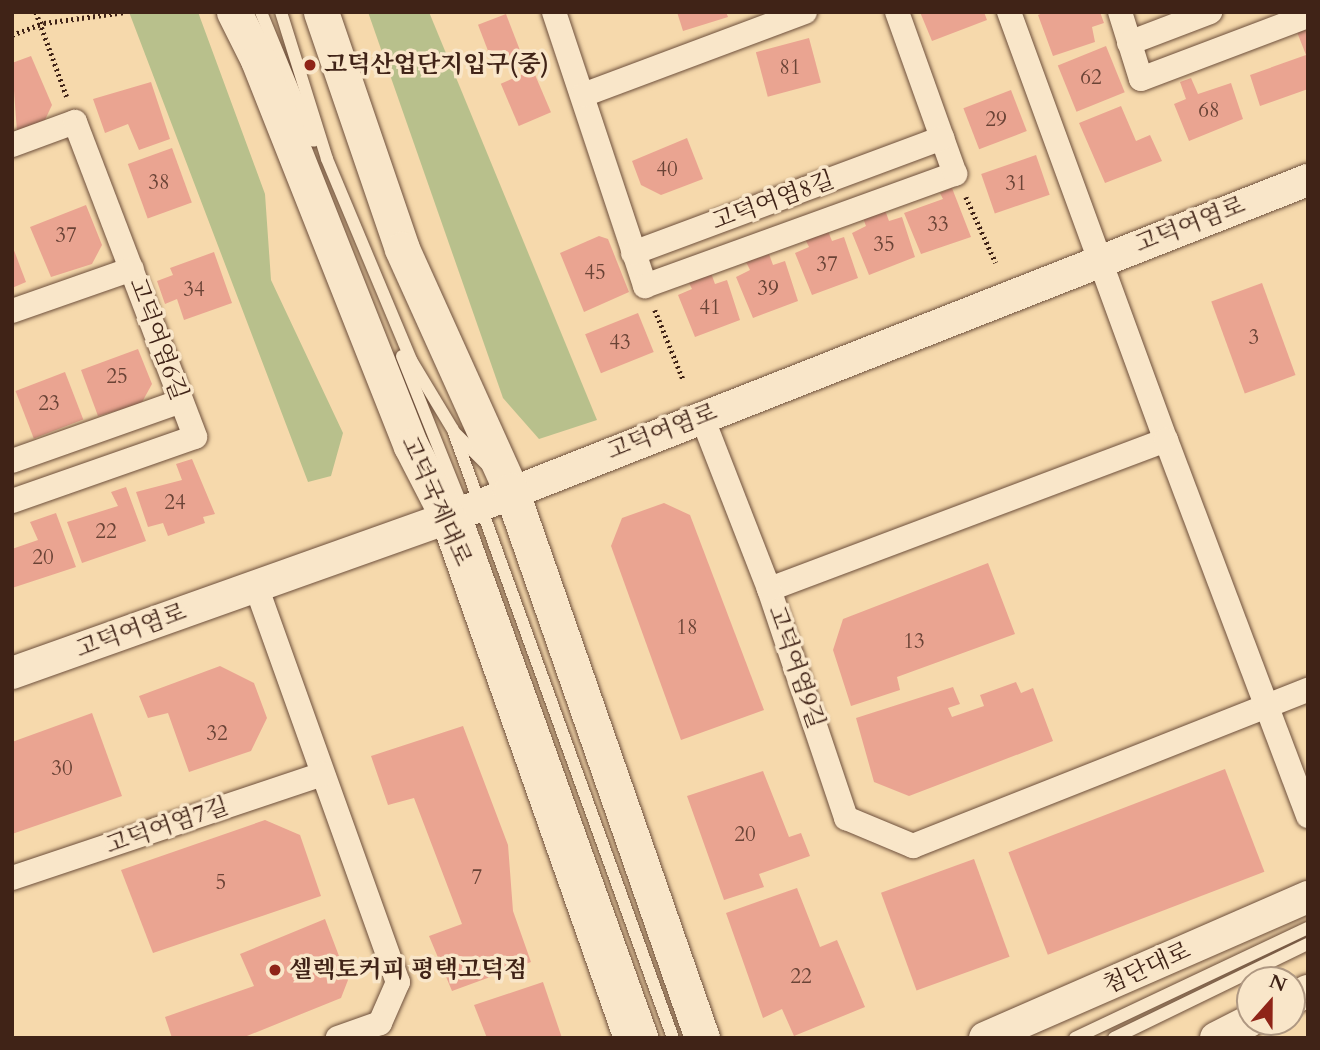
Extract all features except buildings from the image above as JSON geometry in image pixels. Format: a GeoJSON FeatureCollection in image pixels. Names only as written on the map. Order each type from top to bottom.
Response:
{"type":"FeatureCollection","features":[{"type":"Feature","properties":{"kind":"main road","name":"고덕국제대로"},"geometry":{"type":"LineString","coordinates":[[234,12],[258,60],[411,446],[464,511],[631,1038]]}},
{"type":"Feature","properties":{"kind":"main road"},"geometry":{"type":"LineString","coordinates":[[321,12],[402,249],[511,490],[702,1038]]}},
{"type":"Feature","properties":{"kind":"street"},"geometry":{"type":"LineString","coordinates":[[554,12],[645,286],[955,174],[897,12]]}},
{"type":"Feature","properties":{"kind":"street"},"geometry":{"type":"LineString","coordinates":[[583,95],[805,12]]}},
{"type":"Feature","properties":{"kind":"street"},"geometry":{"type":"LineString","coordinates":[[1009,12],[1166,440],[1270,705],[1308,816]]}},
{"type":"Feature","properties":{"kind":"street"},"geometry":{"type":"LineString","coordinates":[[1120,12],[1142,79],[1308,16]]}},
{"type":"Feature","properties":{"kind":"street"},"geometry":{"type":"LineString","coordinates":[[1129,43],[1210,12]]}},
{"type":"Feature","properties":{"kind":"street"},"geometry":{"type":"LineString","coordinates":[[12,145],[75,122]]}},
{"type":"Feature","properties":{"kind":"street","name":"고덕여염6길"},"geometry":{"type":"LineString","coordinates":[[12,501],[195,437],[75,122]]}},
{"type":"Feature","properties":{"kind":"street","name":"고덕여염8길"},"geometry":{"type":"LineString","coordinates":[[633,253],[942,138]]}},
{"type":"Feature","properties":{"kind":"street","name":"고덕여염로"},"geometry":{"type":"LineString","coordinates":[[12,673],[464,511],[511,490],[1308,180]]}},
{"type":"Feature","properties":{"kind":"street"},"geometry":{"type":"LineString","coordinates":[[12,311],[132,269]]}},
{"type":"Feature","properties":{"kind":"street"},"geometry":{"type":"LineString","coordinates":[[12,461],[181,401]]}},
{"type":"Feature","properties":{"kind":"street"},"geometry":{"type":"LineString","coordinates":[[702,417],[769,589]]}},
{"type":"Feature","properties":{"kind":"street","name":"고덕여염9길"},"geometry":{"type":"LineString","coordinates":[[1166,440],[769,589],[846,818],[913,846],[1308,690]]}},
{"type":"Feature","properties":{"kind":"street"},"geometry":{"type":"LineString","coordinates":[[256,586],[321,774],[398,982],[380,1023],[338,1038]]}},
{"type":"Feature","properties":{"kind":"street","name":"고덕여염7길"},"geometry":{"type":"LineString","coordinates":[[12,878],[321,774]]}},
{"type":"Feature","properties":{"kind":"street","name":"첨단대로"},"geometry":{"type":"LineString","coordinates":[[985,1038],[1308,897]]}},
{"type":"Feature","properties":{"kind":"street"},"geometry":{"type":"LineString","coordinates":[[1216,1038],[1236,1028]]}},
{"type":"Feature","properties":{"kind":"lane"},"geometry":{"type":"LineString","coordinates":[[253,12],[258,60]]}},
{"type":"Feature","properties":{"kind":"lane"},"geometry":{"type":"LineString","coordinates":[[261,12],[464,511],[673,1038]]}},
{"type":"Feature","properties":{"kind":"lane"},"geometry":{"type":"LineString","coordinates":[[281,12],[327,159],[411,360],[453,430],[511,490]]}},
{"type":"Feature","properties":{"kind":"lane"},"geometry":{"type":"LineString","coordinates":[[453,430],[464,511],[653,1038]]}},
{"type":"Feature","properties":{"kind":"lane"},"geometry":{"type":"LineString","coordinates":[[1075,1038],[1308,928]]}},
{"type":"Feature","properties":{"kind":"lane"},"geometry":{"type":"LineString","coordinates":[[1114,1038],[1308,944]]}},
{"type":"Feature","properties":{"kind":"path"},"geometry":{"type":"LineString","coordinates":[[36,12],[44,23],[75,122]]}},
{"type":"Feature","properties":{"kind":"path"},"geometry":{"type":"LineString","coordinates":[[12,35],[44,23],[125,12]]}},
{"type":"Feature","properties":{"kind":"path"},"geometry":{"type":"LineString","coordinates":[[955,174],[996,263]]}},
{"type":"Feature","properties":{"kind":"path"},"geometry":{"type":"LineString","coordinates":[[645,286],[683,379]]}},
{"type":"Feature","properties":{"kind":"green space"},"geometry":{"type":"Polygon","coordinates":[[[129,12],[198,12],[265,194],[271,280],[343,433],[331,476],[308,482],[129,12]]]}},
{"type":"Feature","properties":{"kind":"green space"},"geometry":{"type":"Polygon","coordinates":[[[368,12],[429,12],[597,420],[539,439],[503,398],[368,12]]]}},
{"type":"Feature","properties":{"kind":"place","name":"고덕산업단지입구(중)"},"geometry":{"type":"Point","coordinates":[310,65]}},
{"type":"Feature","properties":{"kind":"place","name":"셀렉토커피 평택고덕점"},"geometry":{"type":"Point","coordinates":[275,970]}}]}
